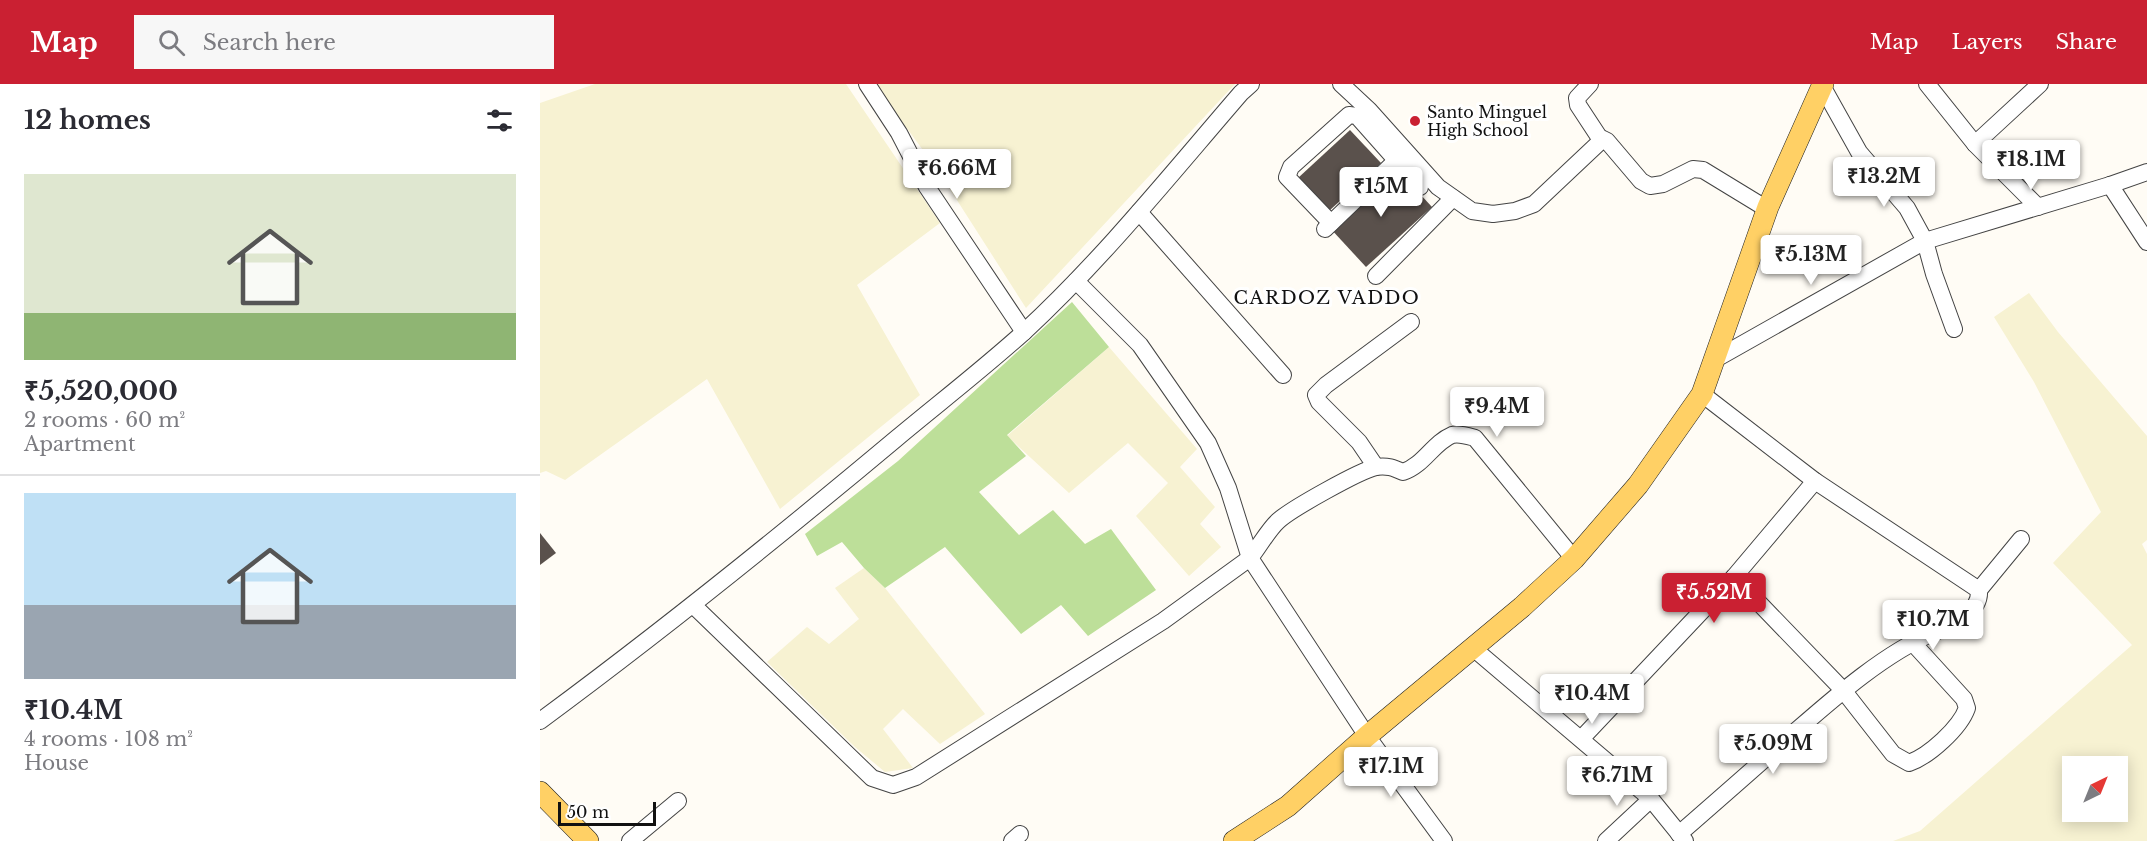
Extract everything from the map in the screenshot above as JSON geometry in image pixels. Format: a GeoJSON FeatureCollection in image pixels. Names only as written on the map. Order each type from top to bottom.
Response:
{"type":"FeatureCollection","features":[{"type":"Feature","properties":{"kind":"main road"},"geometry":{"type":"LineString","coordinates":[[1234,841],[1288,806],[1367,736],[1522,608],[1574,559],[1638,485],[1702,394],[1767,209],[1822,84]]}},
{"type":"Feature","properties":{"kind":"main road"},"geometry":{"type":"LineString","coordinates":[[540,792],[588,841]]}},
{"type":"Feature","properties":{"kind":"street"},"geometry":{"type":"LineString","coordinates":[[867,84],[899,133],[927,187],[1024,332]]}},
{"type":"Feature","properties":{"kind":"street"},"geometry":{"type":"LineString","coordinates":[[540,721],[783,534],[1024,332],[1076,281],[1251,84]]}},
{"type":"Feature","properties":{"kind":"street"},"geometry":{"type":"LineString","coordinates":[[1341,84],[1369,110],[1420,186]]}},
{"type":"Feature","properties":{"kind":"street"},"geometry":{"type":"LineString","coordinates":[[1590,84],[1577,98],[1578,105],[1600,140],[1607,141],[1641,181],[1650,186],[1663,184],[1693,170],[1703,170],[1767,209]]}},
{"type":"Feature","properties":{"kind":"street"},"geometry":{"type":"LineString","coordinates":[[1822,84],[1859,152],[1907,208],[1925,241],[1954,329]]}},
{"type":"Feature","properties":{"kind":"street"},"geometry":{"type":"LineString","coordinates":[[1927,84],[1975,144],[2038,207]]}},
{"type":"Feature","properties":{"kind":"street"},"geometry":{"type":"LineString","coordinates":[[1975,144],[2040,84]]}},
{"type":"Feature","properties":{"kind":"street"},"geometry":{"type":"LineString","coordinates":[[1401,156],[1328,226],[1287,177],[1291,167],[1349,115],[1357,116],[1401,156],[1453,198],[1472,211],[1493,214],[1515,211],[1534,204],[1600,140]]}},
{"type":"Feature","properties":{"kind":"street"},"geometry":{"type":"LineString","coordinates":[[1714,360],[1925,241],[2147,172]]}},
{"type":"Feature","properties":{"kind":"street"},"geometry":{"type":"LineString","coordinates":[[2110,185],[2147,242]]}},
{"type":"Feature","properties":{"kind":"street"},"geometry":{"type":"LineString","coordinates":[[1376,276],[1453,198]]}},
{"type":"Feature","properties":{"kind":"street"},"geometry":{"type":"LineString","coordinates":[[1139,212],[1282,375]]}},
{"type":"Feature","properties":{"kind":"street"},"geometry":{"type":"LineString","coordinates":[[1076,281],[1140,345],[1208,443],[1228,488],[1250,558],[1367,736],[1444,841]]}},
{"type":"Feature","properties":{"kind":"street"},"geometry":{"type":"LineString","coordinates":[[1376,467],[1359,442],[1319,402],[1316,396],[1326,385],[1411,322]]}},
{"type":"Feature","properties":{"kind":"street"},"geometry":{"type":"LineString","coordinates":[[1702,394],[1815,481],[1979,590]]}},
{"type":"Feature","properties":{"kind":"street"},"geometry":{"type":"LineString","coordinates":[[693,605],[872,778],[894,785],[916,777],[1163,621],[1250,558],[1277,522],[1299,507],[1376,467],[1391,466],[1403,472],[1414,469],[1452,435],[1475,438],[1574,559]]}},
{"type":"Feature","properties":{"kind":"street"},"geometry":{"type":"LineString","coordinates":[[1581,739],[1734,577],[1815,481]]}},
{"type":"Feature","properties":{"kind":"street"},"geometry":{"type":"LineString","coordinates":[[1473,648],[1651,799],[1682,838],[1843,690],[1912,642],[1958,622],[1972,609],[1980,598],[1979,590],[2021,539]]}},
{"type":"Feature","properties":{"kind":"street"},"geometry":{"type":"LineString","coordinates":[[1734,577],[1843,690],[1893,754],[1909,763],[1919,759],[1958,724],[1967,708],[1964,699],[1912,642]]}},
{"type":"Feature","properties":{"kind":"street"},"geometry":{"type":"LineString","coordinates":[[1606,841],[1651,799]]}},
{"type":"Feature","properties":{"kind":"street"},"geometry":{"type":"LineString","coordinates":[[630,841],[678,801]]}},
{"type":"Feature","properties":{"kind":"shaded area"},"geometry":{"type":"Polygon","coordinates":[[[595,84],[846,84],[940,223],[857,285],[920,395],[780,509],[707,379],[565,480],[546,471],[540,473],[540,103],[595,84]]]}},
{"type":"Feature","properties":{"kind":"shaded area"},"geometry":{"type":"Polygon","coordinates":[[[874,84],[1235,84],[1026,308],[937,169],[874,84]]]}},
{"type":"Feature","properties":{"kind":"shaded area"},"geometry":{"type":"Polygon","coordinates":[[[2029,293],[2058,332],[2147,436],[2147,540],[2142,544],[2147,554],[2147,841],[1893,841],[1920,831],[2132,645],[2053,563],[2101,512],[2034,382],[1994,317],[2029,293]]]}},
{"type":"Feature","properties":{"kind":"shaded area"},"geometry":{"type":"Polygon","coordinates":[[[1109,347],[1197,449],[1180,467],[1215,507],[1200,524],[1221,547],[1189,576],[1136,516],[1168,483],[1128,443],[1069,493],[1007,436],[1109,347]]]}},
{"type":"Feature","properties":{"kind":"shaded area"},"geometry":{"type":"Polygon","coordinates":[[[864,568],[885,588],[985,714],[940,744],[903,709],[883,729],[913,768],[885,772],[855,747],[767,662],[807,627],[829,644],[859,619],[835,588],[864,568]]]}},
{"type":"Feature","properties":{"kind":"green space"},"geometry":{"type":"Polygon","coordinates":[[[1072,302],[1109,347],[1007,435],[1026,456],[979,492],[1019,535],[1053,510],[1085,544],[1111,529],[1156,590],[1088,636],[1061,605],[1021,634],[945,547],[885,588],[842,542],[817,556],[805,534],[898,461],[1072,302]]]}},
{"type":"Feature","properties":{"kind":"building"},"geometry":{"type":"Polygon","coordinates":[[[1350,130],[1381,163],[1329,211],[1298,178],[1350,130]]]}},
{"type":"Feature","properties":{"kind":"building"},"geometry":{"type":"Polygon","coordinates":[[[1396,168],[1432,207],[1366,267],[1330,228],[1396,168]]]}},
{"type":"Feature","properties":{"kind":"building"},"geometry":{"type":"Polygon","coordinates":[[[540,533],[556,553],[540,565],[540,533]]]}},
{"type":"Feature","properties":{"kind":"place","name":"Santo Minguel High School"},"geometry":{"type":"Point","coordinates":[1415,121]}},
{"type":"Feature","properties":{"kind":"district","name":"CARDOZ VADDO"},"geometry":{"type":"Point","coordinates":[1327,298]}}]}
